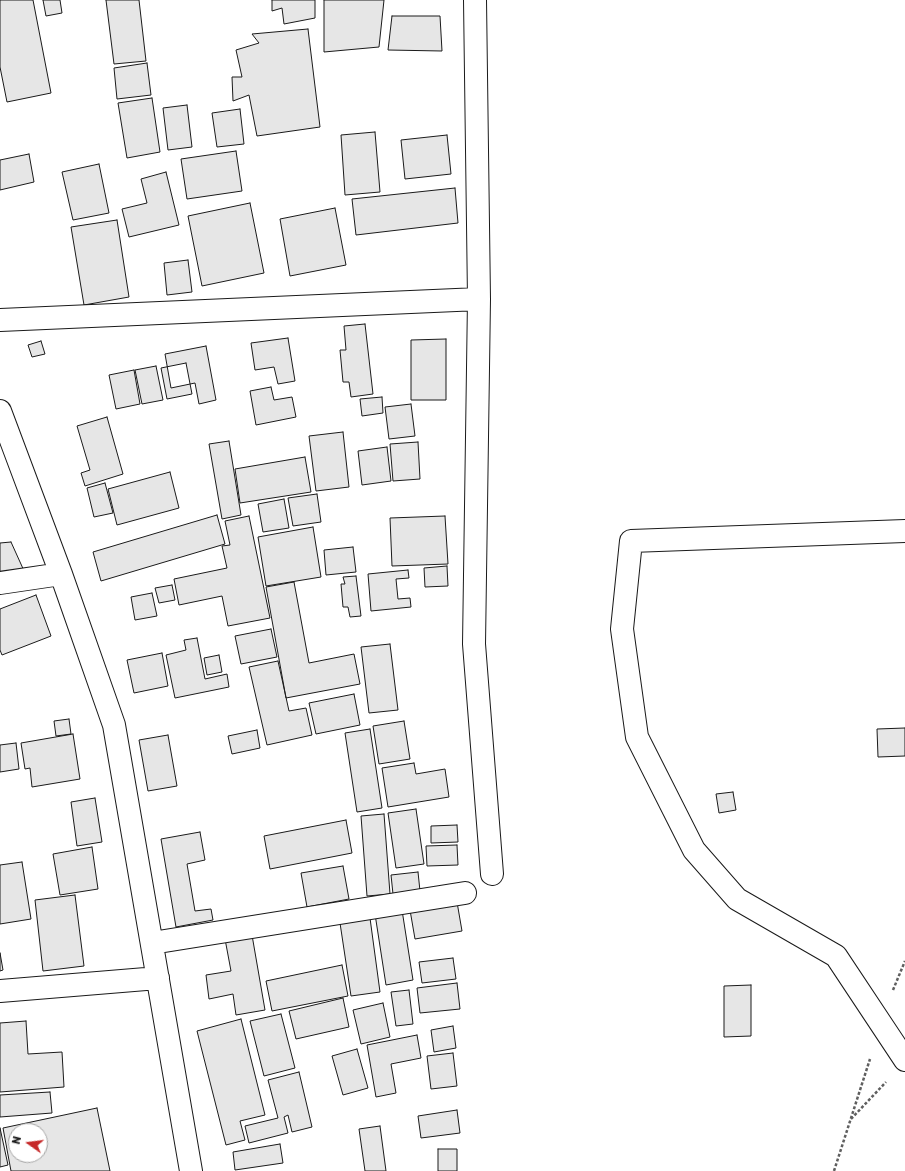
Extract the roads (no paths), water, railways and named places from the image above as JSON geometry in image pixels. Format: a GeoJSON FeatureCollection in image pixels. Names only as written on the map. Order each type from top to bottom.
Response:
{"type":"FeatureCollection","features":[{"type":"Feature","properties":{"kind":"street"},"geometry":{"type":"LineString","coordinates":[[475,0],[479,299],[474,644],[492,874]]}},
{"type":"Feature","properties":{"kind":"street"},"geometry":{"type":"LineString","coordinates":[[0,320],[479,299]]}},
{"type":"Feature","properties":{"kind":"street"},"geometry":{"type":"LineString","coordinates":[[0,411],[61,574],[114,725],[191,1171]]}},
{"type":"Feature","properties":{"kind":"street"},"geometry":{"type":"LineString","coordinates":[[905,531],[631,540],[622,629],[637,737],[694,850],[737,899],[836,956],[905,1060]]}},
{"type":"Feature","properties":{"kind":"street"},"geometry":{"type":"LineString","coordinates":[[0,584],[61,574]]}},
{"type":"Feature","properties":{"kind":"street"},"geometry":{"type":"LineString","coordinates":[[152,943],[465,893]]}},
{"type":"Feature","properties":{"kind":"street"},"geometry":{"type":"LineString","coordinates":[[0,991],[158,978]]}}]}
